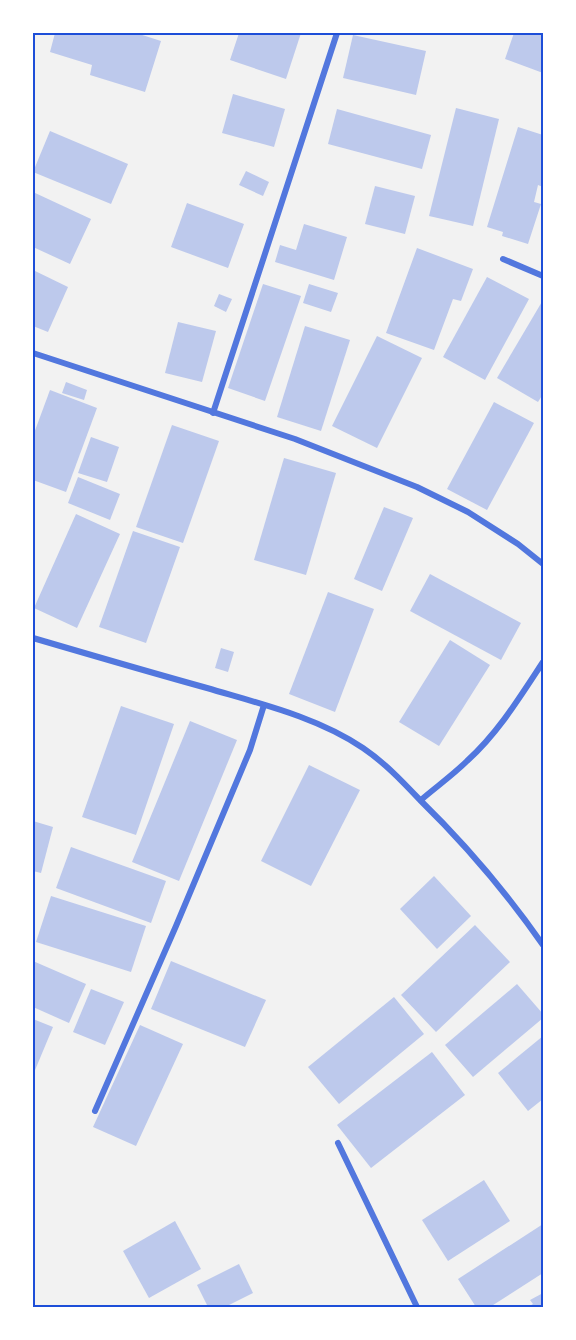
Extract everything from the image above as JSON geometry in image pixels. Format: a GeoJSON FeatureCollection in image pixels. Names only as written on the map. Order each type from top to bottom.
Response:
{"type":"FeatureCollection","features":[{"type":"Feature","properties":{"kind":"street"},"geometry":{"type":"LineString","coordinates":[[213,413],[337,33]]}},
{"type":"Feature","properties":{"kind":"street"},"geometry":{"type":"LineString","coordinates":[[503,259],[543,276]]}},
{"type":"Feature","properties":{"kind":"street"},"geometry":{"type":"LineString","coordinates":[[33,353],[295,439],[417,486],[468,512],[518,544],[543,564]]}},
{"type":"Feature","properties":{"kind":"street"},"geometry":{"type":"LineString","coordinates":[[33,638],[264,705],[329,729],[363,748],[388,767],[441,819],[496,881],[543,945]]}},
{"type":"Feature","properties":{"kind":"street"},"geometry":{"type":"LineString","coordinates":[[421,800],[467,761],[486,741],[543,662]]}},
{"type":"Feature","properties":{"kind":"street"},"geometry":{"type":"LineString","coordinates":[[95,1111],[250,750],[264,705]]}},
{"type":"Feature","properties":{"kind":"street"},"geometry":{"type":"LineString","coordinates":[[338,1143],[417,1307]]}},
{"type":"Feature","properties":{"kind":"building"},"geometry":{"type":"Polygon","coordinates":[[[55,33],[136,33],[161,41],[145,92],[90,75],[92,65],[50,52],[55,33]]]}},
{"type":"Feature","properties":{"kind":"building"},"geometry":{"type":"Polygon","coordinates":[[[239,33],[301,33],[286,79],[230,60],[239,33]]]}},
{"type":"Feature","properties":{"kind":"building"},"geometry":{"type":"Polygon","coordinates":[[[514,33],[543,33],[543,73],[505,59],[514,33]]]}},
{"type":"Feature","properties":{"kind":"building"},"geometry":{"type":"Polygon","coordinates":[[[353,35],[426,51],[416,95],[343,78],[353,35]]]}},
{"type":"Feature","properties":{"kind":"building"},"geometry":{"type":"Polygon","coordinates":[[[233,94],[285,109],[274,147],[222,133],[233,94]]]}},
{"type":"Feature","properties":{"kind":"building"},"geometry":{"type":"Polygon","coordinates":[[[456,108],[499,119],[473,226],[429,216],[456,108]]]}},
{"type":"Feature","properties":{"kind":"building"},"geometry":{"type":"Polygon","coordinates":[[[337,109],[431,135],[422,169],[328,144],[337,109]]]}},
{"type":"Feature","properties":{"kind":"building"},"geometry":{"type":"Polygon","coordinates":[[[518,127],[543,135],[543,187],[538,185],[534,202],[541,204],[528,244],[502,236],[503,232],[487,227],[518,127]]]}},
{"type":"Feature","properties":{"kind":"building"},"geometry":{"type":"Polygon","coordinates":[[[50,131],[128,164],[111,204],[33,172],[50,131]]]}},
{"type":"Feature","properties":{"kind":"building"},"geometry":{"type":"Polygon","coordinates":[[[246,171],[269,182],[263,196],[239,185],[246,171]]]}},
{"type":"Feature","properties":{"kind":"building"},"geometry":{"type":"Polygon","coordinates":[[[375,186],[415,196],[405,234],[365,224],[375,186]]]}},
{"type":"Feature","properties":{"kind":"building"},"geometry":{"type":"Polygon","coordinates":[[[33,192],[91,219],[70,264],[33,247],[33,192]]]}},
{"type":"Feature","properties":{"kind":"building"},"geometry":{"type":"Polygon","coordinates":[[[187,203],[244,224],[228,268],[171,247],[187,203]]]}},
{"type":"Feature","properties":{"kind":"building"},"geometry":{"type":"Polygon","coordinates":[[[304,224],[347,237],[334,280],[275,262],[280,245],[296,250],[304,224]]]}},
{"type":"Feature","properties":{"kind":"building"},"geometry":{"type":"Polygon","coordinates":[[[417,248],[473,269],[461,301],[453,299],[434,350],[386,333],[417,248]]]}},
{"type":"Feature","properties":{"kind":"building"},"geometry":{"type":"Polygon","coordinates":[[[33,270],[68,287],[48,332],[33,326],[33,270]]]}},
{"type":"Feature","properties":{"kind":"building"},"geometry":{"type":"Polygon","coordinates":[[[487,277],[529,299],[485,380],[443,357],[487,277]]]}},
{"type":"Feature","properties":{"kind":"building"},"geometry":{"type":"Polygon","coordinates":[[[263,284],[301,296],[265,401],[228,388],[263,284]]]}},
{"type":"Feature","properties":{"kind":"building"},"geometry":{"type":"Polygon","coordinates":[[[309,284],[338,293],[331,312],[303,303],[309,284]]]}},
{"type":"Feature","properties":{"kind":"building"},"geometry":{"type":"Polygon","coordinates":[[[219,294],[232,299],[226,312],[214,306],[219,294]]]}},
{"type":"Feature","properties":{"kind":"building"},"geometry":{"type":"Polygon","coordinates":[[[543,300],[543,394],[538,402],[497,378],[543,300]]]}},
{"type":"Feature","properties":{"kind":"building"},"geometry":{"type":"Polygon","coordinates":[[[178,322],[216,331],[202,382],[165,373],[178,322]]]}},
{"type":"Feature","properties":{"kind":"building"},"geometry":{"type":"Polygon","coordinates":[[[305,326],[350,340],[321,431],[277,417],[305,326]]]}},
{"type":"Feature","properties":{"kind":"building"},"geometry":{"type":"Polygon","coordinates":[[[377,336],[422,358],[377,448],[332,426],[377,336]]]}},
{"type":"Feature","properties":{"kind":"building"},"geometry":{"type":"Polygon","coordinates":[[[66,382],[87,390],[84,400],[62,393],[66,382]]]}},
{"type":"Feature","properties":{"kind":"building"},"geometry":{"type":"Polygon","coordinates":[[[50,390],[97,408],[66,492],[33,480],[33,436],[50,390]]]}},
{"type":"Feature","properties":{"kind":"building"},"geometry":{"type":"Polygon","coordinates":[[[494,402],[534,423],[487,510],[447,489],[494,402]]]}},
{"type":"Feature","properties":{"kind":"building"},"geometry":{"type":"Polygon","coordinates":[[[172,425],[219,441],[183,543],[136,527],[172,425]]]}},
{"type":"Feature","properties":{"kind":"building"},"geometry":{"type":"Polygon","coordinates":[[[91,437],[119,447],[107,482],[78,473],[91,437]]]}},
{"type":"Feature","properties":{"kind":"building"},"geometry":{"type":"Polygon","coordinates":[[[284,458],[336,473],[306,575],[254,560],[284,458]]]}},
{"type":"Feature","properties":{"kind":"building"},"geometry":{"type":"Polygon","coordinates":[[[78,477],[120,494],[110,520],[68,503],[78,477]]]}},
{"type":"Feature","properties":{"kind":"building"},"geometry":{"type":"Polygon","coordinates":[[[384,507],[413,518],[382,591],[354,579],[384,507]]]}},
{"type":"Feature","properties":{"kind":"building"},"geometry":{"type":"Polygon","coordinates":[[[76,514],[120,534],[77,628],[34,608],[76,514]]]}},
{"type":"Feature","properties":{"kind":"building"},"geometry":{"type":"Polygon","coordinates":[[[133,531],[180,547],[146,643],[99,627],[133,531]]]}},
{"type":"Feature","properties":{"kind":"building"},"geometry":{"type":"Polygon","coordinates":[[[430,574],[521,623],[501,660],[410,611],[430,574]]]}},
{"type":"Feature","properties":{"kind":"building"},"geometry":{"type":"Polygon","coordinates":[[[328,592],[374,609],[335,712],[289,694],[328,592]]]}},
{"type":"Feature","properties":{"kind":"building"},"geometry":{"type":"Polygon","coordinates":[[[450,640],[490,665],[439,746],[399,722],[450,640]]]}},
{"type":"Feature","properties":{"kind":"building"},"geometry":{"type":"Polygon","coordinates":[[[221,648],[234,652],[228,672],[215,668],[221,648]]]}},
{"type":"Feature","properties":{"kind":"building"},"geometry":{"type":"Polygon","coordinates":[[[121,706],[174,724],[136,835],[82,817],[121,706]]]}},
{"type":"Feature","properties":{"kind":"building"},"geometry":{"type":"Polygon","coordinates":[[[190,721],[237,740],[179,881],[132,862],[190,721]]]}},
{"type":"Feature","properties":{"kind":"building"},"geometry":{"type":"Polygon","coordinates":[[[309,765],[360,790],[311,886],[261,861],[309,765]]]}},
{"type":"Feature","properties":{"kind":"building"},"geometry":{"type":"Polygon","coordinates":[[[33,821],[53,827],[41,873],[33,871],[33,821]]]}},
{"type":"Feature","properties":{"kind":"building"},"geometry":{"type":"Polygon","coordinates":[[[71,847],[166,881],[151,923],[56,888],[71,847]]]}},
{"type":"Feature","properties":{"kind":"building"},"geometry":{"type":"Polygon","coordinates":[[[434,876],[471,916],[437,949],[400,909],[434,876]]]}},
{"type":"Feature","properties":{"kind":"building"},"geometry":{"type":"Polygon","coordinates":[[[51,896],[146,926],[131,972],[36,942],[51,896]]]}},
{"type":"Feature","properties":{"kind":"building"},"geometry":{"type":"Polygon","coordinates":[[[475,925],[510,962],[436,1032],[401,995],[475,925]]]}},
{"type":"Feature","properties":{"kind":"building"},"geometry":{"type":"Polygon","coordinates":[[[33,961],[86,984],[69,1023],[33,1007],[33,961]]]}},
{"type":"Feature","properties":{"kind":"building"},"geometry":{"type":"Polygon","coordinates":[[[171,961],[266,1000],[245,1047],[151,1009],[171,961]]]}},
{"type":"Feature","properties":{"kind":"building"},"geometry":{"type":"Polygon","coordinates":[[[517,984],[543,1014],[543,1018],[473,1077],[445,1045],[517,984]]]}},
{"type":"Feature","properties":{"kind":"building"},"geometry":{"type":"Polygon","coordinates":[[[91,989],[124,1002],[105,1045],[73,1032],[91,989]]]}},
{"type":"Feature","properties":{"kind":"building"},"geometry":{"type":"Polygon","coordinates":[[[394,997],[424,1034],[339,1104],[308,1067],[394,997]]]}},
{"type":"Feature","properties":{"kind":"building"},"geometry":{"type":"Polygon","coordinates":[[[33,1019],[53,1027],[33,1075],[33,1019]]]}},
{"type":"Feature","properties":{"kind":"building"},"geometry":{"type":"Polygon","coordinates":[[[140,1025],[183,1044],[136,1146],[93,1127],[140,1025]]]}},
{"type":"Feature","properties":{"kind":"building"},"geometry":{"type":"Polygon","coordinates":[[[543,1036],[543,1099],[528,1111],[498,1073],[543,1036]]]}},
{"type":"Feature","properties":{"kind":"building"},"geometry":{"type":"Polygon","coordinates":[[[432,1052],[465,1095],[371,1168],[337,1125],[432,1052]]]}},
{"type":"Feature","properties":{"kind":"building"},"geometry":{"type":"Polygon","coordinates":[[[484,1180],[510,1221],[448,1261],[422,1220],[484,1180]]]}},
{"type":"Feature","properties":{"kind":"building"},"geometry":{"type":"Polygon","coordinates":[[[175,1221],[201,1269],[149,1298],[123,1251],[175,1221]]]}},
{"type":"Feature","properties":{"kind":"building"},"geometry":{"type":"Polygon","coordinates":[[[543,1224],[543,1273],[490,1307],[476,1307],[458,1279],[543,1224]]]}},
{"type":"Feature","properties":{"kind":"building"},"geometry":{"type":"Polygon","coordinates":[[[239,1264],[253,1293],[225,1307],[208,1307],[197,1285],[239,1264]]]}},
{"type":"Feature","properties":{"kind":"building"},"geometry":{"type":"Polygon","coordinates":[[[543,1293],[543,1307],[528,1307],[533,1304],[530,1300],[543,1293]]]}}]}
